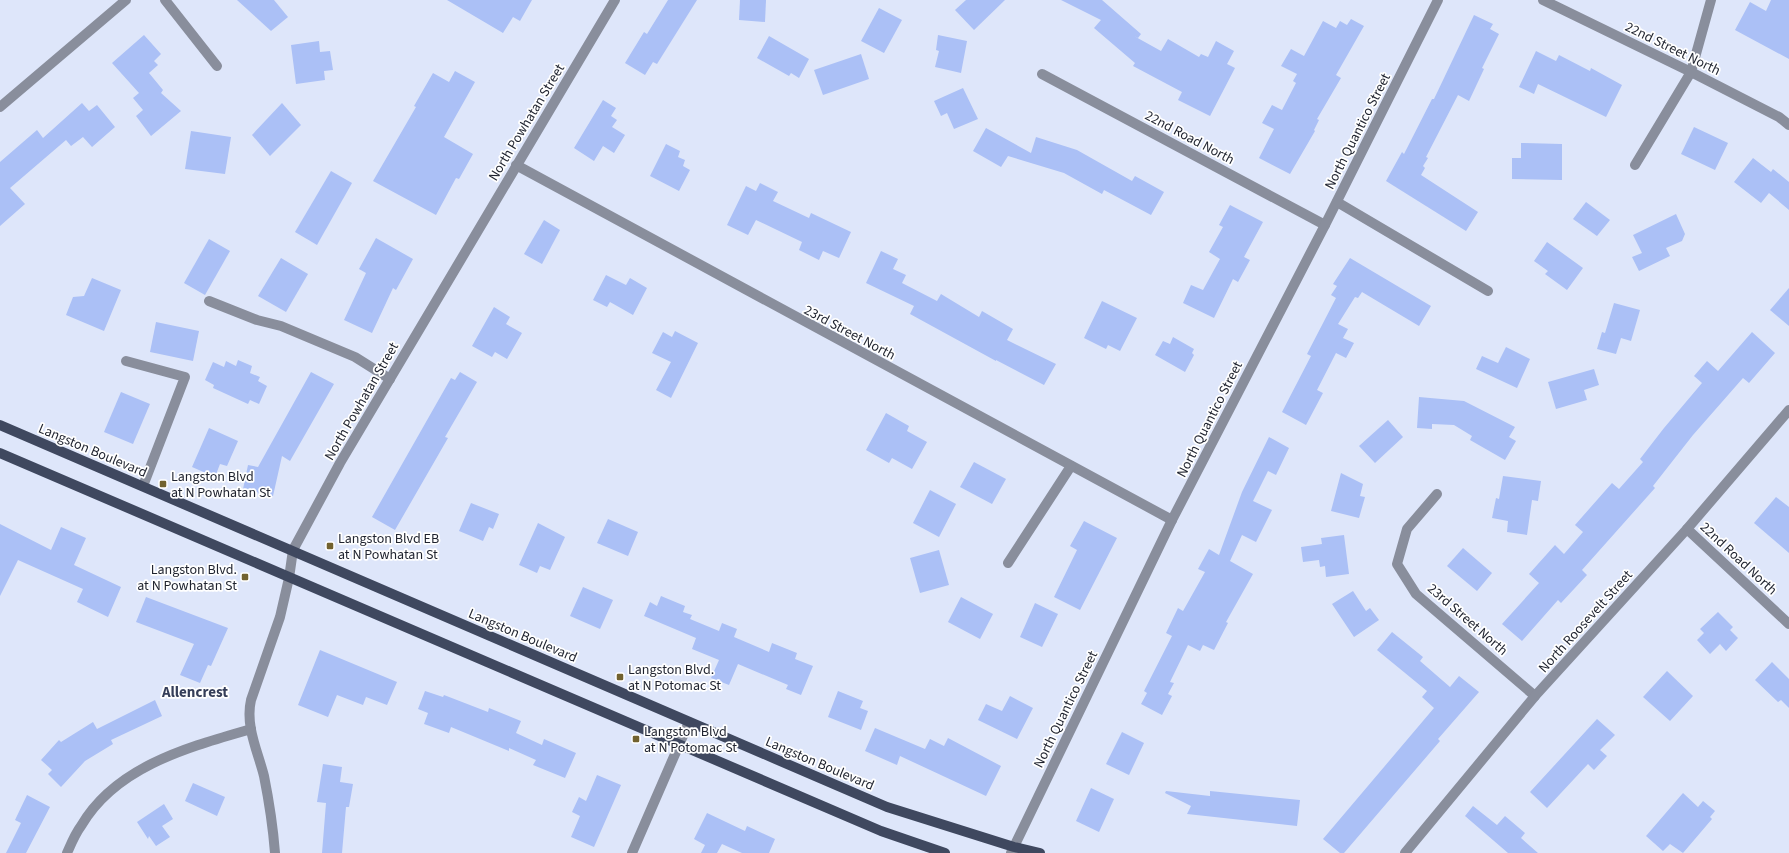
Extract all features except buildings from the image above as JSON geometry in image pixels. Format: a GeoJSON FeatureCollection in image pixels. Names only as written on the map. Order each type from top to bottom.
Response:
{"type":"FeatureCollection","features":[{"type":"Feature","properties":{"kind":"main road","name":"Langston Boulevard"},"geometry":{"type":"LineString","coordinates":[[0,425],[887,807],[1012,850],[1040,853]]}},
{"type":"Feature","properties":{"kind":"main road"},"geometry":{"type":"LineString","coordinates":[[0,453],[881,831],[945,853]]}},
{"type":"Feature","properties":{"kind":"street"},"geometry":{"type":"LineString","coordinates":[[0,107],[126,0]]}},
{"type":"Feature","properties":{"kind":"street"},"geometry":{"type":"LineString","coordinates":[[165,0],[217,66]]}},
{"type":"Feature","properties":{"kind":"street","name":"North Powhatan Street"},"geometry":{"type":"LineString","coordinates":[[276,853],[267,792],[251,729],[249,711],[251,700],[280,617],[289,578],[293,550],[340,463],[615,0]]}},
{"type":"Feature","properties":{"kind":"street","name":"North Quantico Street"},"geometry":{"type":"LineString","coordinates":[[1012,850],[1172,520],[1325,226],[1438,0]]}},
{"type":"Feature","properties":{"kind":"street","name":"22nd Street North"},"geometry":{"type":"LineString","coordinates":[[1543,0],[1691,72],[1779,117],[1789,125]]}},
{"type":"Feature","properties":{"kind":"street"},"geometry":{"type":"LineString","coordinates":[[1635,165],[1691,72],[1711,0]]}},
{"type":"Feature","properties":{"kind":"street","name":"22nd Road North"},"geometry":{"type":"LineString","coordinates":[[1042,74],[1325,226]]}},
{"type":"Feature","properties":{"kind":"street","name":"23rd Street North"},"geometry":{"type":"LineString","coordinates":[[516,165],[1172,520]]}},
{"type":"Feature","properties":{"kind":"street"},"geometry":{"type":"LineString","coordinates":[[1337,202],[1488,291]]}},
{"type":"Feature","properties":{"kind":"street"},"geometry":{"type":"LineString","coordinates":[[209,301],[257,320],[281,326],[355,357],[390,379]]}},
{"type":"Feature","properties":{"kind":"street"},"geometry":{"type":"LineString","coordinates":[[126,361],[185,377],[143,486]]}},
{"type":"Feature","properties":{"kind":"street","name":"North Roosevelt Street"},"geometry":{"type":"LineString","coordinates":[[1405,853],[1535,696],[1687,529],[1789,410]]}},
{"type":"Feature","properties":{"kind":"street"},"geometry":{"type":"LineString","coordinates":[[1008,563],[1071,466]]}},
{"type":"Feature","properties":{"kind":"street","name":"23rd Street North"},"geometry":{"type":"LineString","coordinates":[[1437,494],[1408,529],[1397,564],[1416,594],[1535,696]]}},
{"type":"Feature","properties":{"kind":"street","name":"22nd Road North"},"geometry":{"type":"LineString","coordinates":[[1687,529],[1789,624]]}},
{"type":"Feature","properties":{"kind":"street"},"geometry":{"type":"LineString","coordinates":[[632,853],[689,722]]}},
{"type":"Feature","properties":{"kind":"street"},"geometry":{"type":"LineString","coordinates":[[67,853],[80,826],[88,814],[125,780],[190,747],[251,729]]}},
{"type":"Feature","properties":{"kind":"place","name":"Langston Blvd at N Powhatan St"},"geometry":{"type":"Point","coordinates":[163,484]}},
{"type":"Feature","properties":{"kind":"place","name":"Langston Blvd EB at N Powhatan St"},"geometry":{"type":"Point","coordinates":[330,546]}},
{"type":"Feature","properties":{"kind":"place","name":"Langston Blvd. at N Powhatan St"},"geometry":{"type":"Point","coordinates":[245,577]}},
{"type":"Feature","properties":{"kind":"place","name":"Langston Blvd. at N Potomac St"},"geometry":{"type":"Point","coordinates":[620,677]}},
{"type":"Feature","properties":{"kind":"place","name":"Langston Blvd at N Potomac St"},"geometry":{"type":"Point","coordinates":[636,739]}},
{"type":"Feature","properties":{"kind":"district","name":"Allencrest"},"geometry":{"type":"Point","coordinates":[195,692]}}]}
